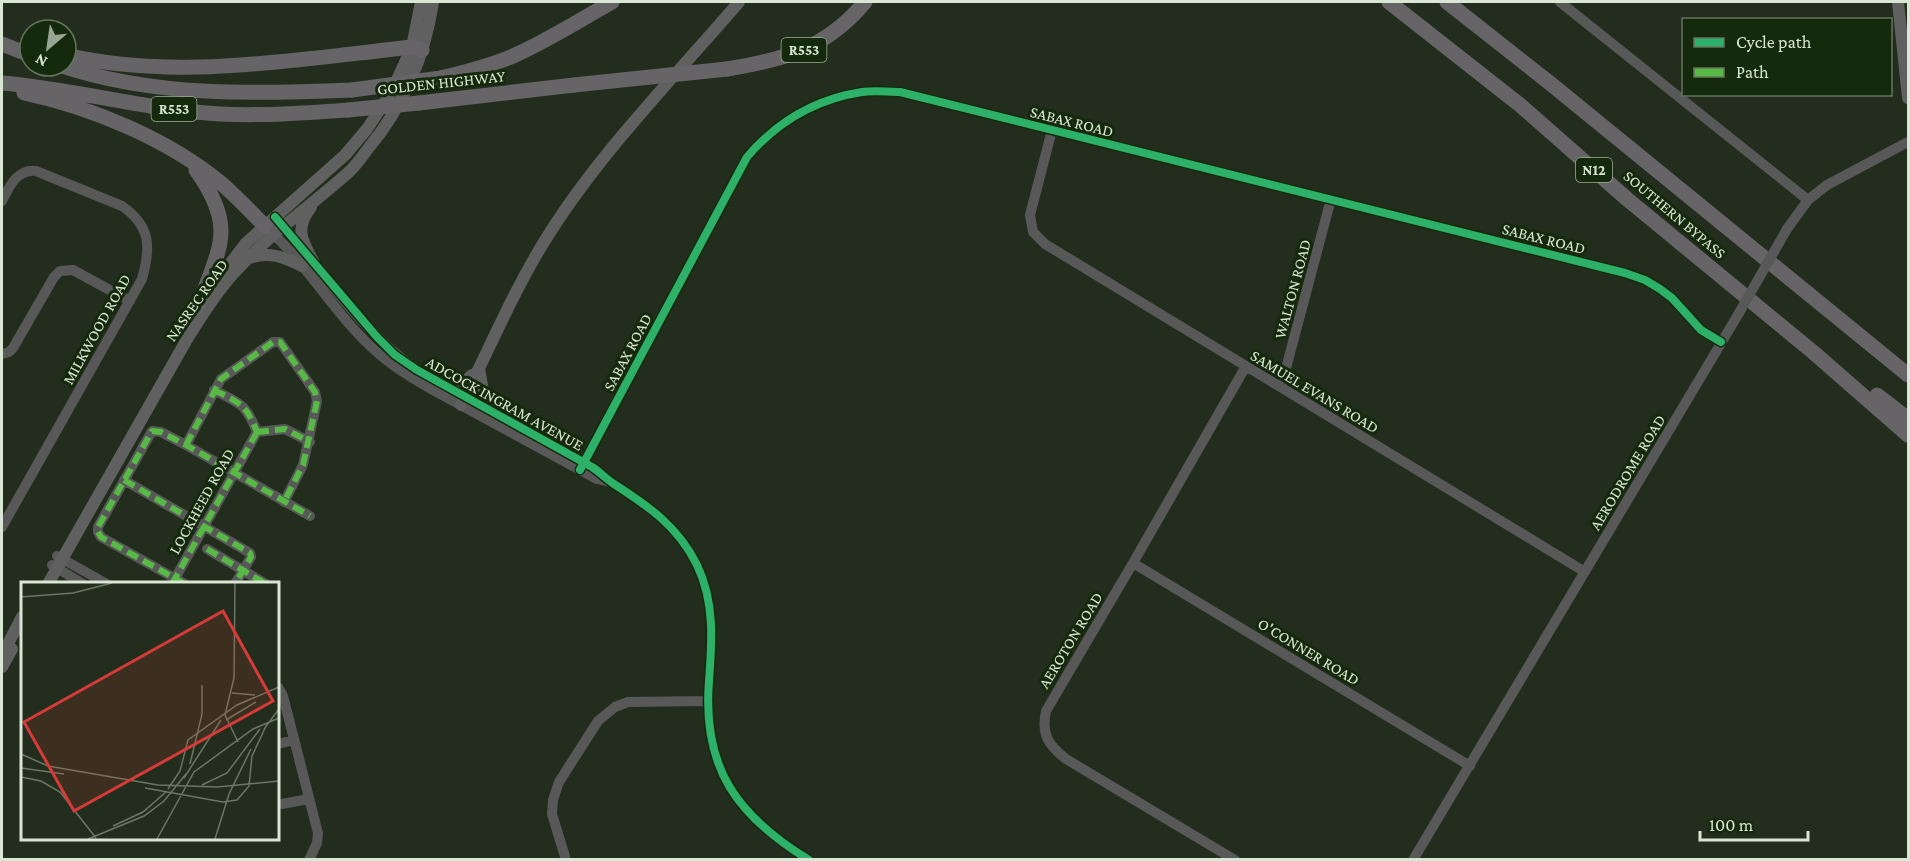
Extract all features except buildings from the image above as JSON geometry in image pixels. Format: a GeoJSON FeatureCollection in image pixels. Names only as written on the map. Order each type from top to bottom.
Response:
{"type":"FeatureCollection","features":[{"type":"Feature","properties":{"kind":"highway","name":"GOLDEN HIGHWAY"},"geometry":{"type":"LineString","coordinates":[[78,70],[142,85],[226,93],[352,90],[441,78],[477,69],[513,56],[612,2]]}},
{"type":"Feature","properties":{"kind":"highway","name":"GOLDEN HIGHWAY"},"geometry":{"type":"LineString","coordinates":[[2,83],[219,114],[282,115],[348,110],[727,69],[783,58],[806,49],[839,29],[865,2]]}},
{"type":"Feature","properties":{"kind":"highway","name":"SOUTHERN BYPASS"},"geometry":{"type":"LineString","coordinates":[[1389,2],[1520,105],[1627,199],[1798,340],[1908,435]]}},
{"type":"Feature","properties":{"kind":"highway","name":"SOUTHERN BYPASS"},"geometry":{"type":"LineString","coordinates":[[1447,2],[1660,172],[1908,375]]}},
{"type":"Feature","properties":{"kind":"highway"},"geometry":{"type":"LineString","coordinates":[[2,39],[18,43]]}},
{"type":"Feature","properties":{"kind":"highway"},"geometry":{"type":"LineString","coordinates":[[2,44],[18,51]]}},
{"type":"Feature","properties":{"kind":"highway"},"geometry":{"type":"LineString","coordinates":[[78,57],[165,68],[417,49]]}},
{"type":"Feature","properties":{"kind":"highway"},"geometry":{"type":"LineString","coordinates":[[2,89],[33,95],[98,115],[154,140],[220,183],[274,225]]}},
{"type":"Feature","properties":{"kind":"highway"},"geometry":{"type":"LineString","coordinates":[[190,162],[216,201],[222,226],[219,248],[198,307]]}},
{"type":"Feature","properties":{"kind":"highway"},"geometry":{"type":"LineString","coordinates":[[1798,340],[1826,356],[1908,419]]}},
{"type":"Feature","properties":{"kind":"main road","name":"NASREC ROAD"},"geometry":{"type":"LineString","coordinates":[[49,582],[57,562],[198,307],[246,243],[319,196],[352,170],[394,113],[408,88],[417,49],[421,2]]}},
{"type":"Feature","properties":{"kind":"main road","name":"NASREC ROAD"},"geometry":{"type":"LineString","coordinates":[[43,582],[186,341],[231,276],[274,225],[345,155],[367,129],[429,27],[433,2]]}},
{"type":"Feature","properties":{"kind":"main road"},"geometry":{"type":"LineString","coordinates":[[463,400],[514,294],[545,241],[615,144],[740,2]]}},
{"type":"Feature","properties":{"kind":"main road"},"geometry":{"type":"LineString","coordinates":[[692,56],[750,2]]}},
{"type":"Feature","properties":{"kind":"main road"},"geometry":{"type":"LineString","coordinates":[[1898,2],[1908,98]]}},
{"type":"Feature","properties":{"kind":"main road"},"geometry":{"type":"LineString","coordinates":[[248,258],[261,254],[273,254],[308,264],[301,231],[305,215],[319,196]]}},
{"type":"Feature","properties":{"kind":"main road"},"geometry":{"type":"LineString","coordinates":[[449,388],[464,382],[479,367]]}},
{"type":"Feature","properties":{"kind":"main road"},"geometry":{"type":"LineString","coordinates":[[479,367],[484,397],[493,413]]}},
{"type":"Feature","properties":{"kind":"main road"},"geometry":{"type":"LineString","coordinates":[[2,655],[21,619]]}},
{"type":"Feature","properties":{"kind":"main road"},"geometry":{"type":"LineString","coordinates":[[2,667],[21,631]]}},
{"type":"Feature","properties":{"kind":"street"},"geometry":{"type":"LineString","coordinates":[[1560,2],[1808,200]]}},
{"type":"Feature","properties":{"kind":"street","name":"SABAX ROAD"},"geometry":{"type":"LineString","coordinates":[[582,466],[743,163],[765,137],[784,122],[803,111],[837,98],[865,92],[900,92],[1635,276],[1646,280],[1672,298],[1701,330],[1721,342]]}},
{"type":"Feature","properties":{"kind":"street","name":"SAMUEL EVANS ROAD"},"geometry":{"type":"LineString","coordinates":[[1052,130],[1030,215],[1033,232],[1045,244],[1585,572]]}},
{"type":"Feature","properties":{"kind":"street","name":"AERODROME ROAD"},"geometry":{"type":"LineString","coordinates":[[1413,860],[1787,229],[1808,200],[1827,185],[1908,142]]}},
{"type":"Feature","properties":{"kind":"street","name":"MILKWOOD ROAD"},"geometry":{"type":"LineString","coordinates":[[2,201],[16,177],[31,171],[126,209],[144,231],[148,244],[142,279],[2,527]]}},
{"type":"Feature","properties":{"kind":"street","name":"WALTON ROAD"},"geometry":{"type":"LineString","coordinates":[[1281,387],[1331,200]]}},
{"type":"Feature","properties":{"kind":"street","name":"ADCOCK INGRAM AVENUE"},"geometry":{"type":"LineString","coordinates":[[274,225],[308,264],[395,354],[417,370],[449,388],[463,400],[582,466]]}},
{"type":"Feature","properties":{"kind":"street","name":"ADCOCK INGRAM AVENUE"},"geometry":{"type":"LineString","coordinates":[[308,264],[345,320],[375,350],[412,378],[493,413],[582,466],[597,479],[610,482],[638,499],[668,524],[697,565],[708,600],[712,629],[708,718],[711,742],[722,774],[751,817],[768,833],[809,860]]}},
{"type":"Feature","properties":{"kind":"street"},"geometry":{"type":"LineString","coordinates":[[2,354],[13,348],[54,277],[60,272],[73,270],[130,301]]}},
{"type":"Feature","properties":{"kind":"street"},"geometry":{"type":"LineString","coordinates":[[186,445],[221,379],[273,342],[280,342],[317,396],[310,442],[303,465],[284,502]]}},
{"type":"Feature","properties":{"kind":"street","name":"AEROTON ROAD"},"geometry":{"type":"LineString","coordinates":[[1234,860],[1066,759],[1049,743],[1043,725],[1046,711],[1246,366]]}},
{"type":"Feature","properties":{"kind":"street"},"geometry":{"type":"LineString","coordinates":[[214,390],[237,401],[246,409],[257,432],[282,429],[310,442]]}},
{"type":"Feature","properties":{"kind":"street"},"geometry":{"type":"LineString","coordinates":[[173,580],[101,537],[98,532],[98,527],[152,431],[160,432],[186,445],[233,474],[310,516]]}},
{"type":"Feature","properties":{"kind":"street","name":"LOCKHEED ROAD"},"geometry":{"type":"LineString","coordinates":[[173,580],[257,432]]}},
{"type":"Feature","properties":{"kind":"street"},"geometry":{"type":"LineString","coordinates":[[124,480],[250,553],[251,557],[236,582]]}},
{"type":"Feature","properties":{"kind":"street"},"geometry":{"type":"LineString","coordinates":[[207,549],[263,582]]}},
{"type":"Feature","properties":{"kind":"street"},"geometry":{"type":"LineString","coordinates":[[57,562],[81,582]]}},
{"type":"Feature","properties":{"kind":"street"},"geometry":{"type":"LineString","coordinates":[[57,562],[102,582]]}},
{"type":"Feature","properties":{"kind":"street","name":"O'CONNER ROAD"},"geometry":{"type":"LineString","coordinates":[[1133,563],[1470,766]]}},
{"type":"Feature","properties":{"kind":"street"},"geometry":{"type":"LineString","coordinates":[[279,689],[283,696],[318,839],[309,860]]}},
{"type":"Feature","properties":{"kind":"street"},"geometry":{"type":"LineString","coordinates":[[566,860],[552,814],[553,800],[559,782],[598,721],[615,707],[628,702],[708,701]]}},
{"type":"Feature","properties":{"kind":"street"},"geometry":{"type":"LineString","coordinates":[[279,744],[294,740]]}},
{"type":"Feature","properties":{"kind":"street"},"geometry":{"type":"LineString","coordinates":[[282,804],[309,799]]}},
{"type":"Feature","properties":{"kind":"marked path"},"geometry":{"type":"LineString","coordinates":[[186,445],[221,379],[273,342],[280,342],[315,392],[317,401],[303,465],[284,502]]}},
{"type":"Feature","properties":{"kind":"marked path"},"geometry":{"type":"LineString","coordinates":[[214,390],[241,405],[257,432]]}},
{"type":"Feature","properties":{"kind":"marked path"},"geometry":{"type":"LineString","coordinates":[[257,432],[285,429],[310,442]]}},
{"type":"Feature","properties":{"kind":"marked path"},"geometry":{"type":"LineString","coordinates":[[181,582],[101,537],[98,532],[98,527],[152,431],[161,432],[186,445],[310,516]]}},
{"type":"Feature","properties":{"kind":"marked path"},"geometry":{"type":"LineString","coordinates":[[173,582],[257,432]]}},
{"type":"Feature","properties":{"kind":"marked path"},"geometry":{"type":"LineString","coordinates":[[124,480],[250,553],[251,557],[236,582]]}},
{"type":"Feature","properties":{"kind":"marked path"},"geometry":{"type":"LineString","coordinates":[[207,549],[263,582]]}},
{"type":"Feature","properties":{"kind":"cycle path"},"geometry":{"type":"LineString","coordinates":[[580,470],[747,157],[771,133],[798,114],[829,100],[867,91],[900,92],[1625,273],[1645,280],[1660,289],[1672,298],[1701,330],[1721,342]]}},
{"type":"Feature","properties":{"kind":"cycle path"},"geometry":{"type":"LineString","coordinates":[[275,217],[395,355],[417,370],[592,467],[639,500],[681,539],[697,565],[707,593],[711,622],[708,712],[719,764],[729,787],[744,807],[762,826],[809,860]]}}]}
